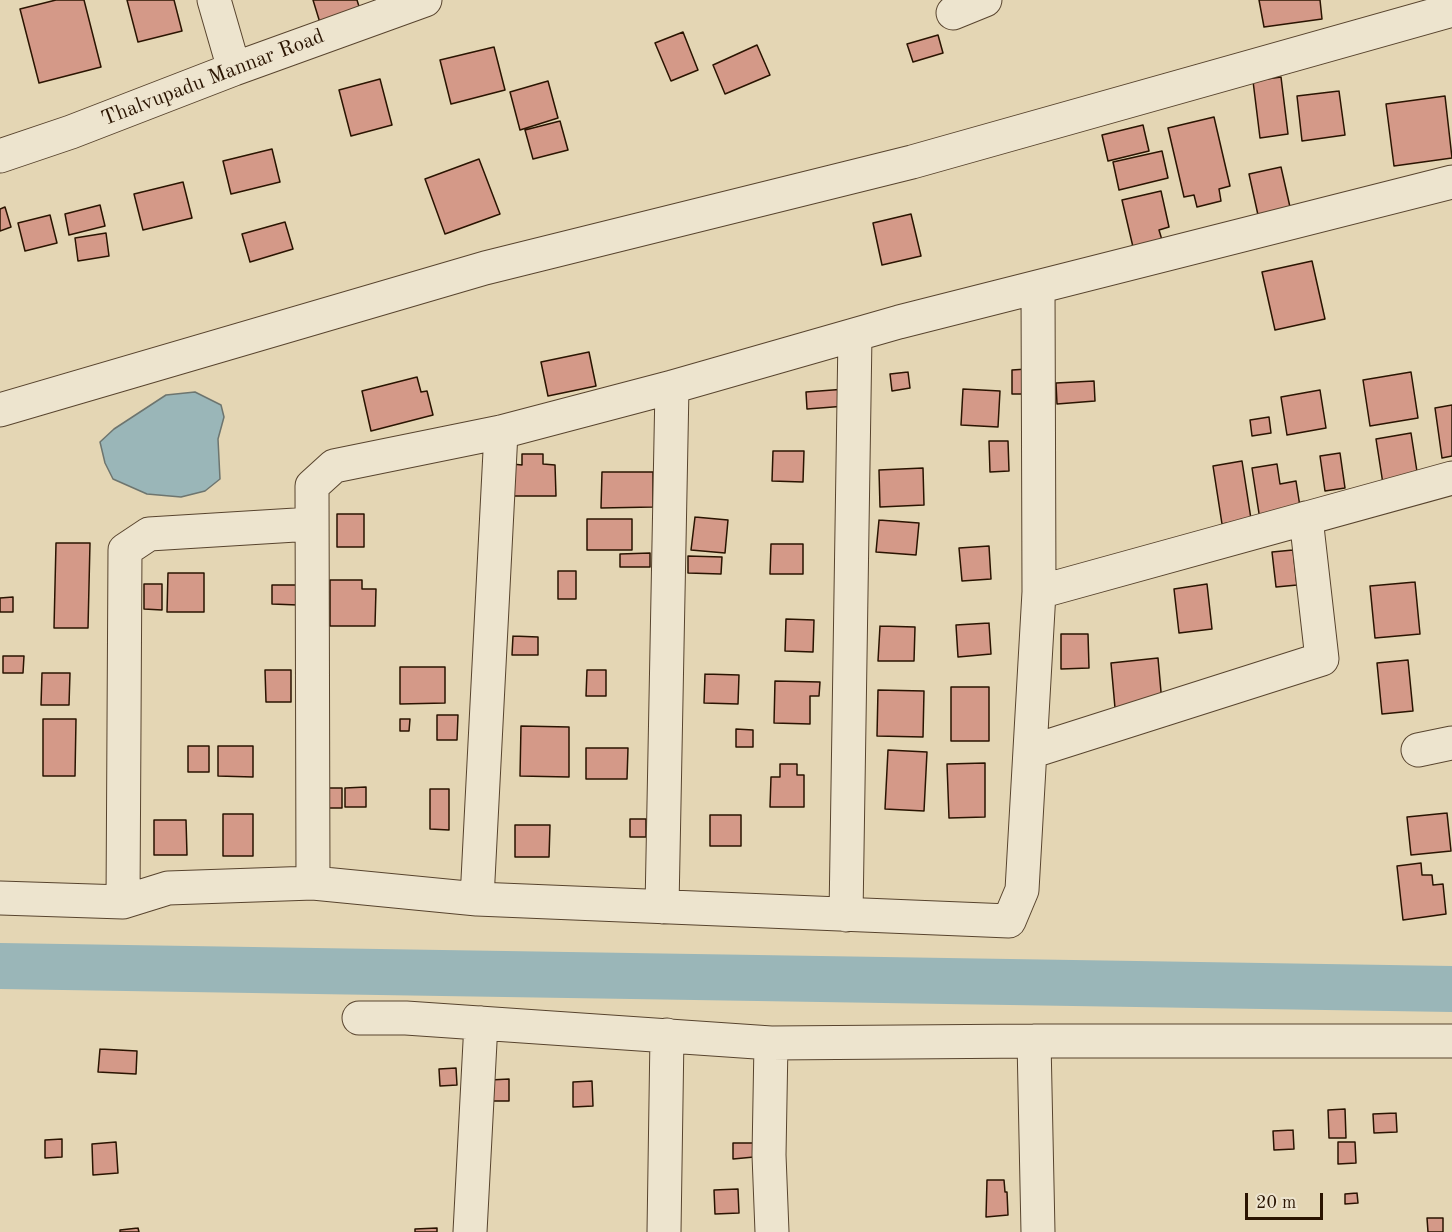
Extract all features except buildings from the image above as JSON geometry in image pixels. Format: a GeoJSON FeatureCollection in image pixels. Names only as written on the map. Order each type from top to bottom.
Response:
{"type":"FeatureCollection","features":[{"type":"Feature","properties":{"kind":"street"},"geometry":{"type":"LineString","coordinates":[[214,0],[234,69]]}},
{"type":"Feature","properties":{"kind":"street","name":"Thalvupadu Mannar Road"},"geometry":{"type":"LineString","coordinates":[[0,156],[426,0]]}},
{"type":"Feature","properties":{"kind":"street"},"geometry":{"type":"LineString","coordinates":[[953,13],[985,0]]}},
{"type":"Feature","properties":{"kind":"street"},"geometry":{"type":"LineString","coordinates":[[0,410],[485,268],[912,162],[1452,10]]}},
{"type":"Feature","properties":{"kind":"street"},"geometry":{"type":"LineString","coordinates":[[313,883],[312,486],[334,466],[501,432],[855,335],[1452,182]]}},
{"type":"Feature","properties":{"kind":"street"},"geometry":{"type":"LineString","coordinates":[[0,898],[123,902],[168,888],[313,883],[477,899],[1009,921],[1022,890],[1039,592],[1038,287]]}},
{"type":"Feature","properties":{"kind":"street"},"geometry":{"type":"LineString","coordinates":[[846,915],[855,335]]}},
{"type":"Feature","properties":{"kind":"street"},"geometry":{"type":"LineString","coordinates":[[662,907],[672,387]]}},
{"type":"Feature","properties":{"kind":"street"},"geometry":{"type":"LineString","coordinates":[[477,899],[501,432]]}},
{"type":"Feature","properties":{"kind":"street"},"geometry":{"type":"LineString","coordinates":[[1039,592],[1452,478]]}},
{"type":"Feature","properties":{"kind":"street"},"geometry":{"type":"LineString","coordinates":[[1030,752],[1322,659],[1306,518]]}},
{"type":"Feature","properties":{"kind":"street"},"geometry":{"type":"LineString","coordinates":[[123,902],[125,549],[149,534],[312,524]]}},
{"type":"Feature","properties":{"kind":"street"},"geometry":{"type":"LineString","coordinates":[[1418,750],[1452,743]]}},
{"type":"Feature","properties":{"kind":"street"},"geometry":{"type":"LineString","coordinates":[[359,1018],[406,1018],[771,1043],[1452,1041]]}},
{"type":"Feature","properties":{"kind":"street"},"geometry":{"type":"LineString","coordinates":[[470,1232],[481,1023]]}},
{"type":"Feature","properties":{"kind":"street"},"geometry":{"type":"LineString","coordinates":[[664,1232],[667,1035]]}},
{"type":"Feature","properties":{"kind":"street"},"geometry":{"type":"LineString","coordinates":[[1034,1041],[1038,1232]]}},
{"type":"Feature","properties":{"kind":"street"},"geometry":{"type":"LineString","coordinates":[[771,1043],[769,1155],[772,1232]]}},
{"type":"Feature","properties":{"kind":"water"},"geometry":{"type":"Polygon","coordinates":[[[195,392],[221,405],[224,417],[218,439],[220,479],[205,491],[181,497],[147,494],[113,479],[105,463],[100,442],[114,429],[166,395],[195,392]]]}},
{"type":"Feature","properties":{"kind":"waterway"},"geometry":{"type":"LineString","coordinates":[[0,966],[1452,989]]}}]}
